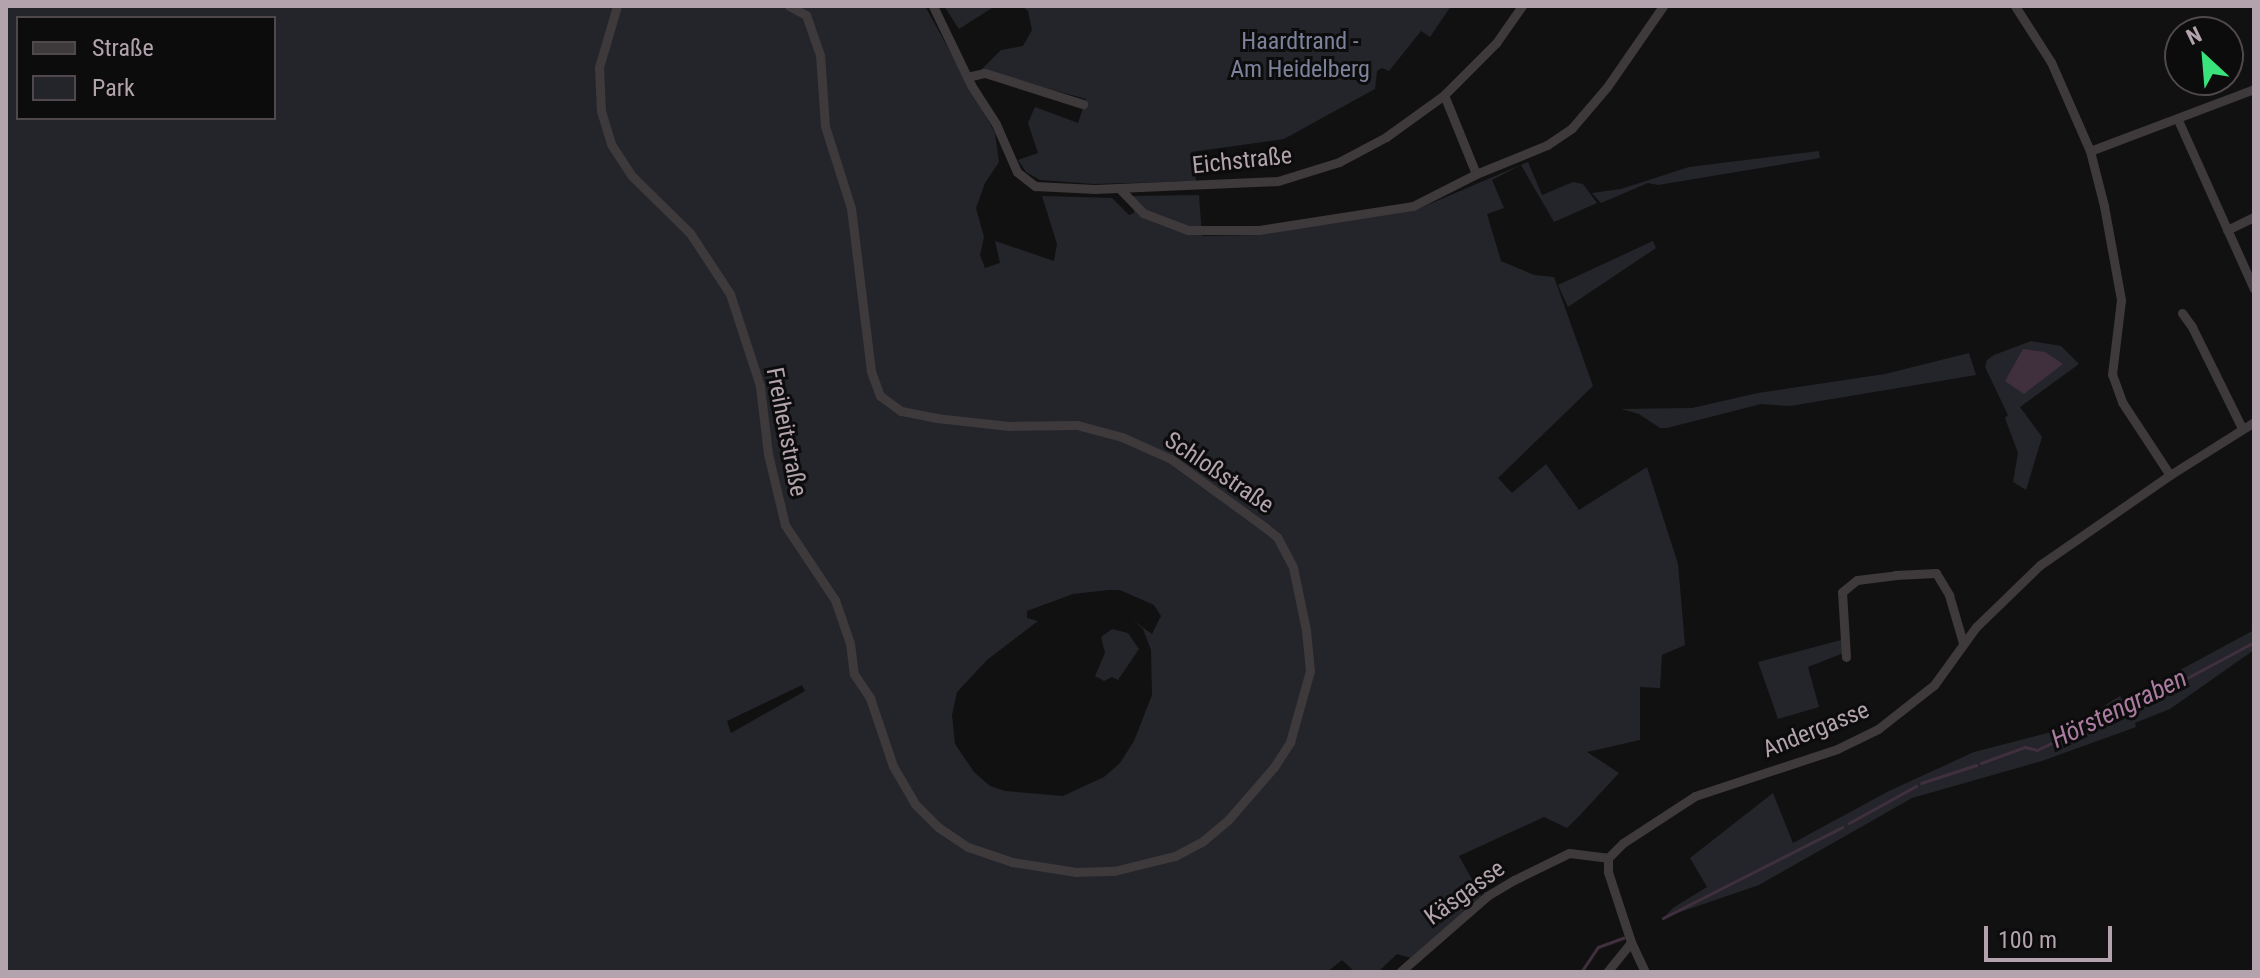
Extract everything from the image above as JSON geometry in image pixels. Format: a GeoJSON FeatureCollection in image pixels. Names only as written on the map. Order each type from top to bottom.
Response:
{"type":"FeatureCollection","features":[{"type":"Feature","properties":{"kind":"street","name":"Freiheitstraße"},"geometry":{"type":"LineString","coordinates":[[617,6],[599,67],[601,111],[611,144],[631,175],[690,233],[730,294],[760,386],[768,454],[785,525],[795,545],[828,585],[850,643],[851,656]]}},
{"type":"Feature","properties":{"kind":"street","name":"Schloßstraße"},"geometry":{"type":"LineString","coordinates":[[789,6],[799,8],[811,23],[820,55],[825,126],[851,208],[871,371],[880,396],[901,411],[937,418],[1009,426],[1077,425],[1122,437],[1171,459],[1277,537],[1293,567],[1306,630],[1310,671],[1290,742],[1274,767],[1228,820],[1203,841],[1175,856],[1114,871],[1076,872],[1012,862],[968,847],[938,827],[915,804],[896,771],[870,698],[856,679],[851,656]]}},
{"type":"Feature","properties":{"kind":"street"},"geometry":{"type":"LineString","coordinates":[[933,6],[967,77],[1024,180],[1046,188],[1119,188],[1143,213],[1188,230],[1259,230],[1397,212],[1446,192],[1476,174],[1547,145],[1572,128],[1601,95],[1663,6]]}},
{"type":"Feature","properties":{"kind":"street","name":"Eichstraße"},"geometry":{"type":"LineString","coordinates":[[1119,188],[1247,184],[1300,176],[1359,153],[1444,95],[1496,43],[1522,6]]}},
{"type":"Feature","properties":{"kind":"street"},"geometry":{"type":"LineString","coordinates":[[2015,6],[2051,62],[2090,151],[2104,206],[2121,300],[2112,374],[2122,402],[2170,475]]}},
{"type":"Feature","properties":{"kind":"street"},"geometry":{"type":"LineString","coordinates":[[967,77],[985,73],[1083,104]]}},
{"type":"Feature","properties":{"kind":"street"},"geometry":{"type":"LineString","coordinates":[[2090,151],[2254,90]]}},
{"type":"Feature","properties":{"kind":"street"},"geometry":{"type":"LineString","coordinates":[[1444,95],[1476,174]]}},
{"type":"Feature","properties":{"kind":"street"},"geometry":{"type":"LineString","coordinates":[[2178,120],[2254,289]]}},
{"type":"Feature","properties":{"kind":"street"},"geometry":{"type":"LineString","coordinates":[[2227,230],[2254,217]]}},
{"type":"Feature","properties":{"kind":"street"},"geometry":{"type":"LineString","coordinates":[[2182,313],[2242,428]]}},
{"type":"Feature","properties":{"kind":"street","name":"Andergasse"},"geometry":{"type":"LineString","coordinates":[[1608,858],[1634,836],[1695,796],[1837,749],[1878,729],[1934,685],[1990,611],[2040,565],[2170,475],[2254,422]]}},
{"type":"Feature","properties":{"kind":"street"},"geometry":{"type":"LineString","coordinates":[[1846,657],[1842,592],[1857,580],[1895,575],[1936,573],[1949,595],[1963,643]]}},
{"type":"Feature","properties":{"kind":"street","name":"Käsgasse"},"geometry":{"type":"LineString","coordinates":[[1400,972],[1487,896],[1514,880],[1569,853],[1608,858]]}},
{"type":"Feature","properties":{"kind":"street"},"geometry":{"type":"LineString","coordinates":[[1608,858],[1608,872],[1631,942],[1645,972]]}},
{"type":"Feature","properties":{"kind":"street"},"geometry":{"type":"LineString","coordinates":[[1607,972],[1631,942]]}},
{"type":"Feature","properties":{"kind":"green space"},"geometry":{"type":"Polygon","coordinates":[[[6,6],[925,6],[995,133],[999,162],[985,183],[976,208],[984,237],[980,255],[985,268],[1000,263],[995,241],[1054,261],[1057,244],[1042,196],[1112,198],[1129,215],[1134,213],[1133,196],[1199,195],[1202,236],[1258,235],[1418,209],[1528,162],[1542,195],[1573,182],[1583,184],[1597,203],[1554,222],[1521,165],[1492,180],[1504,208],[1487,214],[1501,261],[1534,275],[1554,277],[1593,386],[1498,478],[1512,493],[1546,464],[1579,510],[1647,467],[1678,564],[1685,645],[1662,655],[1660,688],[1640,687],[1640,740],[1587,752],[1619,773],[1567,828],[1544,817],[1459,856],[1481,896],[1411,958],[1397,954],[1378,972],[1355,972],[1342,960],[1327,972],[6,972],[6,6]],[[1120,590],[1073,594],[1027,611],[1027,618],[1038,621],[987,660],[957,692],[952,715],[955,744],[974,772],[990,786],[1005,791],[1063,796],[1104,777],[1120,763],[1134,741],[1152,695],[1151,650],[1143,629],[1132,620],[1152,634],[1161,616],[1154,605],[1120,590]],[[802,685],[727,721],[731,733],[805,691],[802,685]]]}},
{"type":"Feature","properties":{"kind":"green space"},"geometry":{"type":"Polygon","coordinates":[[[944,6],[995,6],[959,29],[944,6]]]}},
{"type":"Feature","properties":{"kind":"green space","name":"Haardtrand - Am Heidelberg"},"geometry":{"type":"Polygon","coordinates":[[[1022,6],[1451,6],[1430,37],[1421,31],[1389,71],[1382,68],[1377,71],[1375,89],[1284,139],[1191,152],[1196,181],[1094,184],[1040,180],[1026,172],[1018,160],[1038,153],[1028,123],[1035,107],[1078,123],[1086,99],[981,70],[1001,50],[1023,46],[1032,30],[1028,11],[1022,6]]]}},
{"type":"Feature","properties":{"kind":"green space"},"geometry":{"type":"Polygon","coordinates":[[[1819,151],[1820,158],[1658,185],[1648,183],[1601,203],[1592,193],[1621,189],[1689,167],[1819,151]]]}},
{"type":"Feature","properties":{"kind":"green space"},"geometry":{"type":"Polygon","coordinates":[[[1653,241],[1656,248],[1568,307],[1558,285],[1653,241]]]}},
{"type":"Feature","properties":{"kind":"green space"},"geometry":{"type":"Polygon","coordinates":[[[2031,341],[2061,346],[2079,364],[2020,407],[2042,437],[2026,490],[2013,482],[2018,453],[2005,418],[2008,415],[1985,367],[1987,360],[1994,355],[2031,341]]]}},
{"type":"Feature","properties":{"kind":"green space"},"geometry":{"type":"Polygon","coordinates":[[[1969,353],[1976,375],[1790,406],[1761,404],[1667,428],[1660,428],[1639,414],[1621,409],[1692,408],[1758,393],[1885,374],[1969,353]]]}},
{"type":"Feature","properties":{"kind":"green space"},"geometry":{"type":"Polygon","coordinates":[[[1112,629],[1128,633],[1139,649],[1118,680],[1112,677],[1104,681],[1095,676],[1105,653],[1101,637],[1112,629]]]}},
{"type":"Feature","properties":{"kind":"green space"},"geometry":{"type":"Polygon","coordinates":[[[2254,630],[2254,650],[2170,709],[2135,723],[2136,727],[2042,761],[1912,798],[1759,885],[1663,918],[1673,908],[1707,887],[1690,858],[1773,793],[1793,843],[1889,791],[1974,752],[2070,727],[2120,696],[2123,701],[2254,630]]]}},
{"type":"Feature","properties":{"kind":"green space"},"geometry":{"type":"Polygon","coordinates":[[[1845,639],[1847,656],[1841,654],[1808,667],[1819,707],[1778,719],[1758,662],[1845,639]]]}},
{"type":"Feature","properties":{"kind":"shaded area"},"geometry":{"type":"Polygon","coordinates":[[[2023,349],[2045,352],[2063,364],[2024,394],[2005,381],[2023,349]]]}},
{"type":"Feature","properties":{"kind":"waterway","name":"Hörstengraben"},"geometry":{"type":"LineString","coordinates":[[1981,763],[2025,747],[2037,750],[2109,715],[2134,698],[2159,693],[2254,642]]}},
{"type":"Feature","properties":{"kind":"waterway","name":"Hörstengraben"},"geometry":{"type":"LineString","coordinates":[[1921,783],[1976,765]]}},
{"type":"Feature","properties":{"kind":"waterway","name":"Hörstengraben"},"geometry":{"type":"LineString","coordinates":[[1849,823],[1916,786]]}},
{"type":"Feature","properties":{"kind":"waterway","name":"Hörstengraben"},"geometry":{"type":"LineString","coordinates":[[1663,918],[1842,827]]}},
{"type":"Feature","properties":{"kind":"waterway","name":"Hörstengraben"},"geometry":{"type":"LineString","coordinates":[[1581,972],[1598,947],[1623,938]]}}]}
